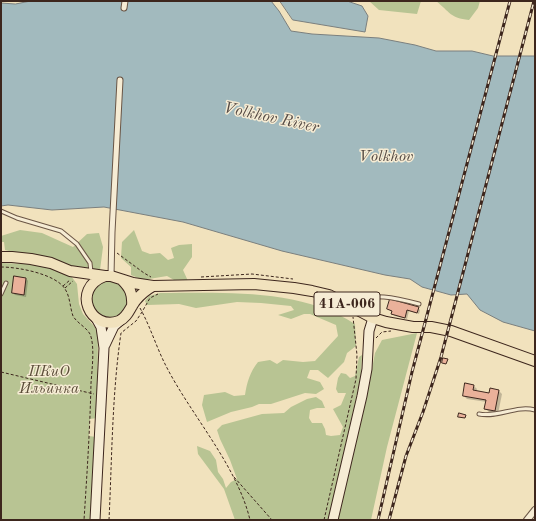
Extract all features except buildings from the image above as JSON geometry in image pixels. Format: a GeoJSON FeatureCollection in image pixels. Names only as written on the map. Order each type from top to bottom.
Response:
{"type":"FeatureCollection","features":[{"type":"Feature","properties":{"kind":"main road","name":"41А-006"},"geometry":{"type":"LineString","coordinates":[[1,262],[12,257],[31,259],[51,264],[73,275],[91,274],[108,276],[133,283],[155,286],[261,284],[312,291],[329,295],[373,318],[399,325],[430,327],[451,331],[535,361]]}},
{"type":"Feature","properties":{"kind":"main road"},"geometry":{"type":"LineString","coordinates":[[73,275],[80,276],[85,282],[88,290]]}},
{"type":"Feature","properties":{"kind":"main road"},"geometry":{"type":"LineString","coordinates":[[108,276],[98,279],[88,290],[86,298],[90,312],[103,322],[119,320],[126,316]]}},
{"type":"Feature","properties":{"kind":"main road"},"geometry":{"type":"LineString","coordinates":[[122,280],[129,286],[134,303]]}},
{"type":"Feature","properties":{"kind":"main road"},"geometry":{"type":"LineString","coordinates":[[104,348],[114,326],[126,316],[134,303],[145,291],[155,286]]}},
{"type":"Feature","properties":{"kind":"main road"},"geometry":{"type":"LineString","coordinates":[[95,520],[104,348],[101,327],[96,318]]}},
{"type":"Feature","properties":{"kind":"main road"},"geometry":{"type":"LineString","coordinates":[[333,520],[362,396],[367,369],[367,346],[369,331],[373,318]]}},
{"type":"Feature","properties":{"kind":"street"},"geometry":{"type":"LineString","coordinates":[[124,8],[125,1]]}},
{"type":"Feature","properties":{"kind":"street"},"geometry":{"type":"LineString","coordinates":[[108,276],[112,249],[120,80]]}},
{"type":"Feature","properties":{"kind":"street"},"geometry":{"type":"LineString","coordinates":[[527,520],[535,510]]}},
{"type":"Feature","properties":{"kind":"lane"},"geometry":{"type":"LineString","coordinates":[[1,211],[17,218],[61,231],[77,244],[90,263],[91,274]]}},
{"type":"Feature","properties":{"kind":"lane"},"geometry":{"type":"LineString","coordinates":[[1,294],[6,283]]}},
{"type":"Feature","properties":{"kind":"lane"},"geometry":{"type":"LineString","coordinates":[[346,303],[362,298],[387,297],[419,304]]}},
{"type":"Feature","properties":{"kind":"lane"},"geometry":{"type":"LineString","coordinates":[[479,414],[486,416],[518,410],[535,410]]}},
{"type":"Feature","properties":{"kind":"path"},"geometry":{"type":"LineString","coordinates":[[109,520],[114,397],[121,333],[136,321],[150,298],[155,286],[144,273],[112,249]]}},
{"type":"Feature","properties":{"kind":"path"},"geometry":{"type":"LineString","coordinates":[[1,262],[9,267],[51,277],[63,286],[74,316],[78,323],[89,334],[91,341],[90,437],[84,520]]}},
{"type":"Feature","properties":{"kind":"path"},"geometry":{"type":"LineString","coordinates":[[63,286],[73,275]]}},
{"type":"Feature","properties":{"kind":"path"},"geometry":{"type":"LineString","coordinates":[[65,288],[73,275]]}},
{"type":"Feature","properties":{"kind":"path"},"geometry":{"type":"LineString","coordinates":[[134,303],[142,312],[165,364],[233,476],[250,520]]}},
{"type":"Feature","properties":{"kind":"path"},"geometry":{"type":"LineString","coordinates":[[324,520],[356,379],[357,355],[352,314]]}},
{"type":"Feature","properties":{"kind":"path"},"geometry":{"type":"LineString","coordinates":[[367,346],[372,346],[382,332],[392,332]]}},
{"type":"Feature","properties":{"kind":"path"},"geometry":{"type":"LineString","coordinates":[[1,372],[102,396]]}},
{"type":"Feature","properties":{"kind":"path"},"geometry":{"type":"LineString","coordinates":[[233,476],[272,520]]}},
{"type":"Feature","properties":{"kind":"green space"},"geometry":{"type":"Polygon","coordinates":[[[369,1],[421,1],[417,14],[379,10],[369,1]]]}},
{"type":"Feature","properties":{"kind":"green space"},"geometry":{"type":"Polygon","coordinates":[[[436,1],[480,1],[478,8],[469,20],[454,16],[436,1]]]}},
{"type":"Feature","properties":{"kind":"green space"},"geometry":{"type":"Polygon","coordinates":[[[20,230],[42,233],[73,247],[87,234],[99,233],[103,247],[100,270],[74,267],[5,250],[4,242],[1,242],[1,236],[20,230]]]}},
{"type":"Feature","properties":{"kind":"green space"},"geometry":{"type":"Polygon","coordinates":[[[134,230],[142,251],[150,254],[160,253],[168,260],[174,258],[171,248],[179,245],[192,244],[192,257],[183,270],[188,281],[174,280],[167,276],[143,280],[131,275],[131,267],[121,258],[122,242],[134,230]]]}},
{"type":"Feature","properties":{"kind":"green space","name":"ПКиО Ильинка"},"geometry":{"type":"Polygon","coordinates":[[[1,263],[29,264],[49,268],[71,276],[77,284],[79,304],[83,314],[95,327],[98,335],[97,418],[90,419],[89,436],[96,437],[90,520],[1,520],[1,263]]]}},
{"type":"Feature","properties":{"kind":"green space"},"geometry":{"type":"Polygon","coordinates":[[[110,280],[120,283],[126,289],[129,299],[126,309],[120,315],[110,318],[100,315],[94,309],[91,299],[94,289],[100,283],[110,280]]]}},
{"type":"Feature","properties":{"kind":"green space"},"geometry":{"type":"Polygon","coordinates":[[[160,293],[235,293],[286,298],[310,304],[333,312],[355,324],[356,346],[347,353],[344,362],[328,378],[318,370],[310,370],[307,378],[320,382],[324,389],[316,394],[305,393],[271,404],[259,404],[231,412],[207,422],[202,405],[204,395],[225,392],[234,396],[245,395],[249,377],[258,362],[270,360],[277,364],[283,360],[303,362],[315,361],[338,336],[336,325],[310,314],[304,314],[291,319],[278,315],[294,310],[291,306],[237,302],[196,308],[179,304],[147,305],[145,301],[149,296],[160,293]]]}},
{"type":"Feature","properties":{"kind":"green space"},"geometry":{"type":"Polygon","coordinates":[[[417,333],[387,447],[371,520],[338,520],[366,401],[375,353],[382,340],[417,333]]]}},
{"type":"Feature","properties":{"kind":"green space"},"geometry":{"type":"Polygon","coordinates":[[[362,355],[361,377],[328,520],[235,520],[224,489],[198,454],[197,446],[210,451],[216,460],[218,472],[223,479],[226,488],[231,482],[237,479],[217,430],[222,425],[262,414],[284,413],[291,407],[307,399],[316,397],[322,401],[325,408],[310,410],[309,418],[312,423],[322,423],[326,435],[340,435],[343,427],[333,409],[341,405],[346,393],[338,393],[336,389],[338,378],[341,373],[346,374],[350,378],[355,376],[359,357],[362,355]]]}},
{"type":"Feature","properties":{"kind":"water","name":"Volkhov"},"geometry":{"type":"Polygon","coordinates":[[[31,1],[271,1],[291,31],[312,34],[379,38],[436,51],[472,51],[493,56],[535,56],[535,331],[503,322],[480,310],[467,294],[451,295],[422,287],[410,279],[385,275],[282,251],[183,222],[104,207],[52,210],[8,205],[1,206],[1,3],[15,4],[31,1]]]}},
{"type":"Feature","properties":{"kind":"water"},"geometry":{"type":"Polygon","coordinates":[[[280,1],[347,1],[362,6],[368,16],[365,32],[293,20],[280,1]]]}},
{"type":"Feature","properties":{"kind":"railway"},"geometry":{"type":"LineString","coordinates":[[378,520],[412,372],[510,1]]}},
{"type":"Feature","properties":{"kind":"railway"},"geometry":{"type":"LineString","coordinates":[[389,520],[406,456],[423,412],[441,357],[534,1]]}},
{"type":"Feature","properties":{"kind":"water label","name":"Volkhov River"},"geometry":{"type":"Point","coordinates":[271,118]}}]}
